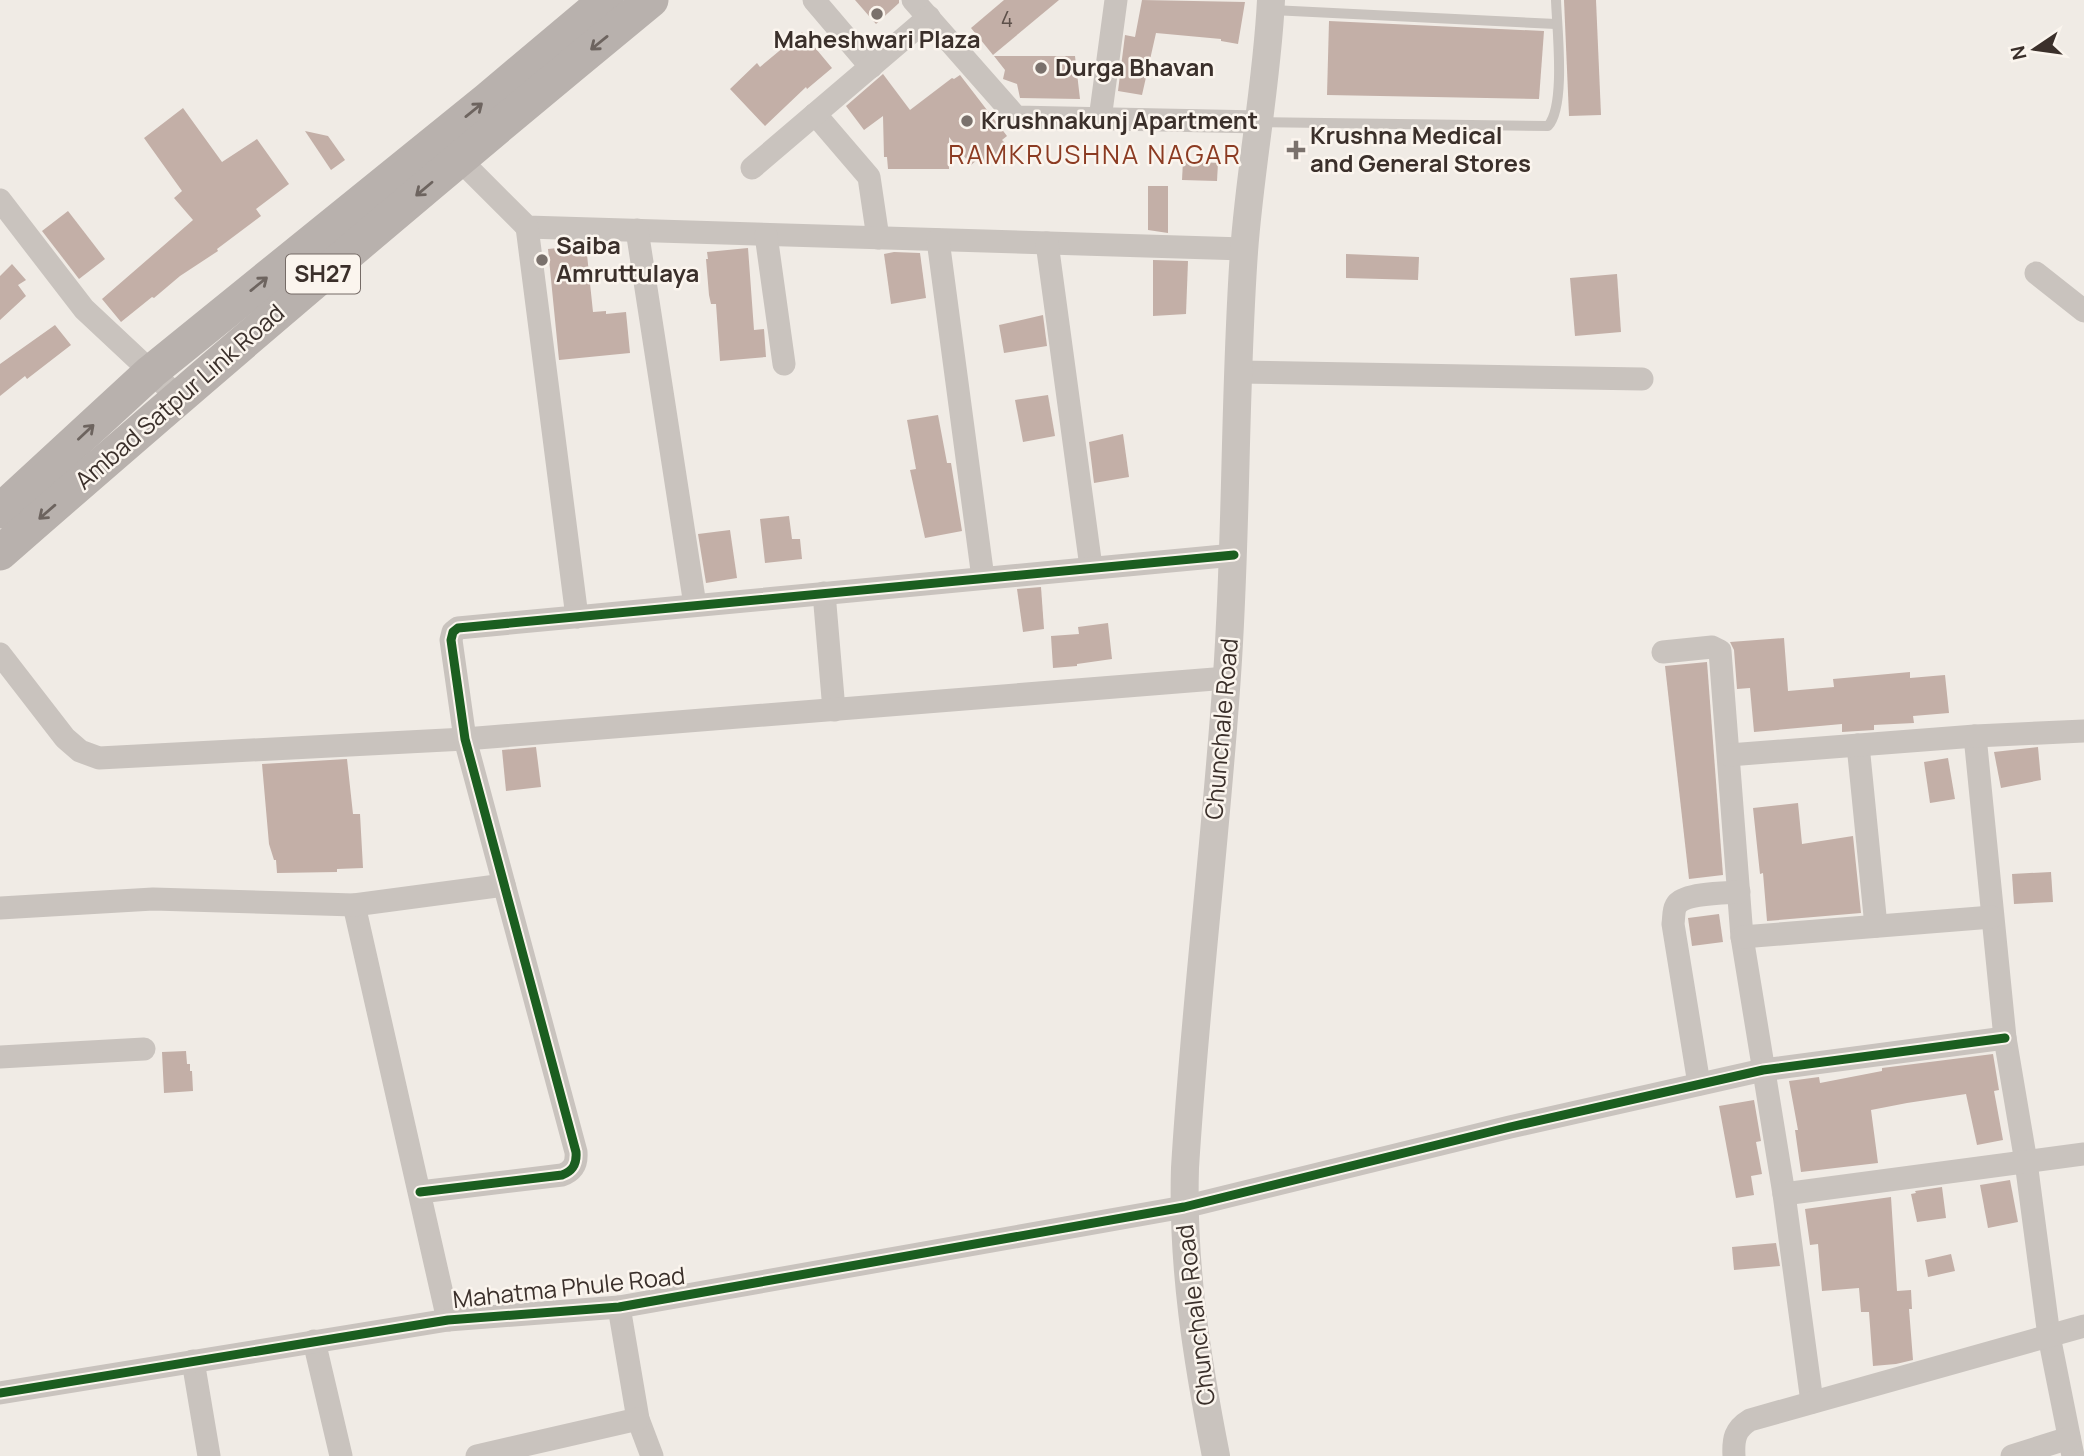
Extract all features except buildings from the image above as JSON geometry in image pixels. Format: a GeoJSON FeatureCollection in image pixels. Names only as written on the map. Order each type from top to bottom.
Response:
{"type":"FeatureCollection","features":[{"type":"Feature","properties":{"kind":"main road","name":"Ambad Satpur Link Road"},"geometry":{"type":"LineString","coordinates":[[0,553],[178,397],[449,149],[606,0]]}},
{"type":"Feature","properties":{"kind":"main road","name":"Ambad Satpur Link Road"},"geometry":{"type":"LineString","coordinates":[[0,511],[151,372],[651,0]]}},
{"type":"Feature","properties":{"kind":"street"},"geometry":{"type":"LineString","coordinates":[[814,0],[871,67]]}},
{"type":"Feature","properties":{"kind":"street"},"geometry":{"type":"LineString","coordinates":[[913,0],[1016,117],[1260,122]]}},
{"type":"Feature","properties":{"kind":"street"},"geometry":{"type":"LineString","coordinates":[[1100,119],[1116,0]]}},
{"type":"Feature","properties":{"kind":"street","name":"Chunchale Road"},"geometry":{"type":"LineString","coordinates":[[1216,1456],[1191,1317],[1184,1207],[1189,1109],[1227,678],[1234,555],[1244,249],[1260,122],[1270,5]]}},
{"type":"Feature","properties":{"kind":"street"},"geometry":{"type":"LineString","coordinates":[[752,168],[929,17]]}},
{"type":"Feature","properties":{"kind":"street"},"geometry":{"type":"LineString","coordinates":[[815,114],[869,177],[878,238]]}},
{"type":"Feature","properties":{"kind":"street"},"geometry":{"type":"LineString","coordinates":[[449,149],[527,227],[577,617]]}},
{"type":"Feature","properties":{"kind":"street"},"geometry":{"type":"LineString","coordinates":[[0,200],[84,309],[178,397]]}},
{"type":"Feature","properties":{"kind":"street"},"geometry":{"type":"LineString","coordinates":[[527,227],[1244,249]]}},
{"type":"Feature","properties":{"kind":"street"},"geometry":{"type":"LineString","coordinates":[[636,230],[695,605]]}},
{"type":"Feature","properties":{"kind":"street"},"geometry":{"type":"LineString","coordinates":[[766,234],[784,364]]}},
{"type":"Feature","properties":{"kind":"street"},"geometry":{"type":"LineString","coordinates":[[938,240],[984,578]]}},
{"type":"Feature","properties":{"kind":"street"},"geometry":{"type":"LineString","coordinates":[[1047,243],[1091,567]]}},
{"type":"Feature","properties":{"kind":"street"},"geometry":{"type":"LineString","coordinates":[[2036,273],[2084,311]]}},
{"type":"Feature","properties":{"kind":"street"},"geometry":{"type":"LineString","coordinates":[[1238,372],[1642,379]]}},
{"type":"Feature","properties":{"kind":"street"},"geometry":{"type":"LineString","coordinates":[[420,1192],[562,1175],[568,1173],[576,1161],[576,1152],[465,739],[451,640],[453,632],[458,628],[1234,555]]}},
{"type":"Feature","properties":{"kind":"street"},"geometry":{"type":"LineString","coordinates":[[824,593],[834,710]]}},
{"type":"Feature","properties":{"kind":"street"},"geometry":{"type":"LineString","coordinates":[[1663,652],[1712,648],[1720,651],[1742,937],[1784,1194],[1812,1402]]}},
{"type":"Feature","properties":{"kind":"street"},"geometry":{"type":"LineString","coordinates":[[0,654],[65,738],[80,751],[99,758],[465,739],[1227,678]]}},
{"type":"Feature","properties":{"kind":"street"},"geometry":{"type":"LineString","coordinates":[[1729,755],[1975,736],[2084,731]]}},
{"type":"Feature","properties":{"kind":"street"},"geometry":{"type":"LineString","coordinates":[[1975,736],[2006,1038],[2049,1336],[2071,1447],[2012,1456]]}},
{"type":"Feature","properties":{"kind":"street"},"geometry":{"type":"LineString","coordinates":[[1858,745],[1876,926]]}},
{"type":"Feature","properties":{"kind":"street"},"geometry":{"type":"LineString","coordinates":[[0,908],[153,899],[354,905],[504,885]]}},
{"type":"Feature","properties":{"kind":"street"},"geometry":{"type":"LineString","coordinates":[[1699,1084],[1673,925],[1674,913],[1678,903],[1686,898],[1739,892]]}},
{"type":"Feature","properties":{"kind":"street"},"geometry":{"type":"LineString","coordinates":[[354,905],[448,1320]]}},
{"type":"Feature","properties":{"kind":"street"},"geometry":{"type":"LineString","coordinates":[[1742,937],[1992,917]]}},
{"type":"Feature","properties":{"kind":"street","name":"Mahatma Phule Road"},"geometry":{"type":"LineString","coordinates":[[0,1393],[448,1320],[619,1307],[1184,1207],[1510,1127],[1763,1070],[2006,1038]]}},
{"type":"Feature","properties":{"kind":"street"},"geometry":{"type":"LineString","coordinates":[[0,1057],[144,1049]]}},
{"type":"Feature","properties":{"kind":"street"},"geometry":{"type":"LineString","coordinates":[[1784,1194],[2084,1154]]}},
{"type":"Feature","properties":{"kind":"street"},"geometry":{"type":"LineString","coordinates":[[619,1307],[638,1419],[652,1456]]}},
{"type":"Feature","properties":{"kind":"street"},"geometry":{"type":"LineString","coordinates":[[1734,1456],[1733,1441],[1741,1425],[1751,1420],[2084,1326]]}},
{"type":"Feature","properties":{"kind":"street"},"geometry":{"type":"LineString","coordinates":[[314,1341],[341,1456]]}},
{"type":"Feature","properties":{"kind":"street"},"geometry":{"type":"LineString","coordinates":[[193,1362],[209,1456]]}},
{"type":"Feature","properties":{"kind":"street"},"geometry":{"type":"LineString","coordinates":[[477,1456],[638,1419]]}},
{"type":"Feature","properties":{"kind":"lane"},"geometry":{"type":"LineString","coordinates":[[1260,122],[1548,126],[1559,97],[1556,0]]}},
{"type":"Feature","properties":{"kind":"lane"},"geometry":{"type":"LineString","coordinates":[[1270,5],[1556,24]]}},
{"type":"Feature","properties":{"kind":"cycle path"},"geometry":{"type":"LineString","coordinates":[[420,1192],[562,1175],[572,1169],[576,1156],[465,739],[451,640],[453,632],[458,628],[1234,555]]}},
{"type":"Feature","properties":{"kind":"cycle path"},"geometry":{"type":"LineString","coordinates":[[0,1393],[448,1320],[619,1307],[1184,1207],[1510,1127],[1763,1070],[2005,1038]]}},
{"type":"Feature","properties":{"kind":"place","name":"Maheshwari Plaza"},"geometry":{"type":"Point","coordinates":[877,14]}},
{"type":"Feature","properties":{"kind":"place","name":"Durga Bhavan"},"geometry":{"type":"Point","coordinates":[1041,68]}},
{"type":"Feature","properties":{"kind":"place","name":"Krushnakunj Apartment"},"geometry":{"type":"Point","coordinates":[967,121]}},
{"type":"Feature","properties":{"kind":"place","name":"Krushna Medical and General Stores"},"geometry":{"type":"Point","coordinates":[1296,150]}},
{"type":"Feature","properties":{"kind":"place","name":"Saiba Amruttulaya"},"geometry":{"type":"Point","coordinates":[542,260]}},
{"type":"Feature","properties":{"kind":"district","name":"RAMKRUSHNA NAGAR"},"geometry":{"type":"Point","coordinates":[1095,155]}}]}
